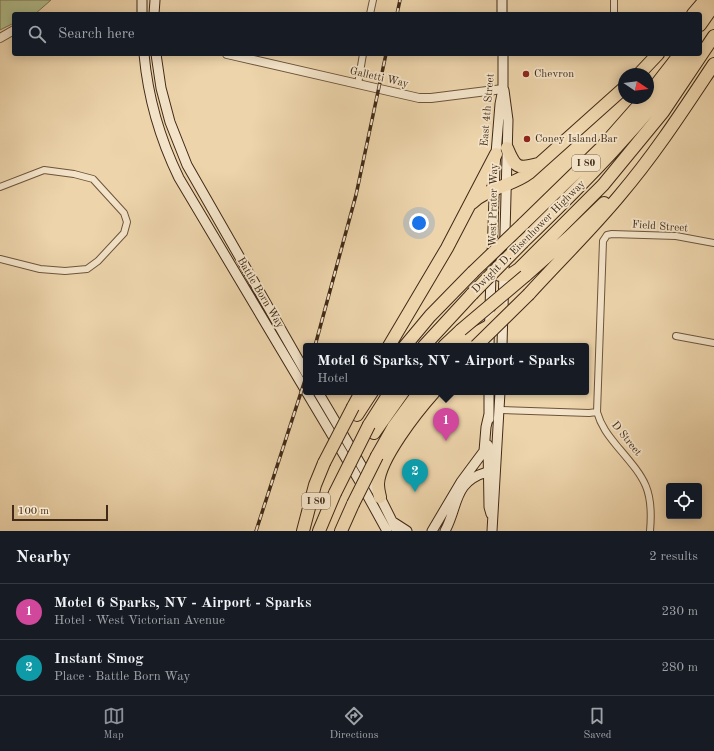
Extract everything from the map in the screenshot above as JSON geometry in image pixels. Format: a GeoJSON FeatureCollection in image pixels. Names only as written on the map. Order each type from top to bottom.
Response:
{"type":"FeatureCollection","features":[{"type":"Feature","properties":{"kind":"highway"},"geometry":{"type":"LineString","coordinates":[[695,12],[705,0]]}},
{"type":"Feature","properties":{"kind":"highway"},"geometry":{"type":"LineString","coordinates":[[702,22],[714,5]]}},
{"type":"Feature","properties":{"kind":"highway"},"geometry":{"type":"LineString","coordinates":[[702,43],[714,27]]}},
{"type":"Feature","properties":{"kind":"highway"},"geometry":{"type":"LineString","coordinates":[[702,54],[714,36]]}},
{"type":"Feature","properties":{"kind":"highway"},"geometry":{"type":"LineString","coordinates":[[644,68],[656,56]]}},
{"type":"Feature","properties":{"kind":"highway"},"geometry":{"type":"LineString","coordinates":[[654,87],[678,56]]}},
{"type":"Feature","properties":{"kind":"highway","name":"Dwight D. Eisenhower Highway"},"geometry":{"type":"LineString","coordinates":[[427,343],[472,294],[615,151],[657,103],[692,56]]}},
{"type":"Feature","properties":{"kind":"highway"},"geometry":{"type":"LineString","coordinates":[[492,265],[497,274],[504,276],[510,275],[519,269],[574,215],[618,169],[663,112],[701,56]]}},
{"type":"Feature","properties":{"kind":"highway"},"geometry":{"type":"LineString","coordinates":[[479,343],[529,294],[620,195],[656,149],[714,64]]}},
{"type":"Feature","properties":{"kind":"highway"},"geometry":{"type":"LineString","coordinates":[[469,207],[483,195],[522,178],[618,93]]}},
{"type":"Feature","properties":{"kind":"highway"},"geometry":{"type":"LineString","coordinates":[[447,343],[569,237],[603,204],[690,101]]}},
{"type":"Feature","properties":{"kind":"highway","name":"Dwight D. Eisenhower Highway"},"geometry":{"type":"LineString","coordinates":[[408,343],[430,316],[473,272],[601,148],[640,104]]}},
{"type":"Feature","properties":{"kind":"highway"},"geometry":{"type":"LineString","coordinates":[[507,148],[513,161],[519,167],[527,168],[539,163]]}},
{"type":"Feature","properties":{"kind":"highway"},"geometry":{"type":"LineString","coordinates":[[391,343],[469,207],[496,154]]}},
{"type":"Feature","properties":{"kind":"highway"},"geometry":{"type":"LineString","coordinates":[[462,343],[472,334],[489,327],[499,318],[503,310]]}},
{"type":"Feature","properties":{"kind":"highway"},"geometry":{"type":"LineString","coordinates":[[469,343],[472,341],[482,343]]}},
{"type":"Feature","properties":{"kind":"highway"},"geometry":{"type":"LineString","coordinates":[[355,411],[361,395]]}},
{"type":"Feature","properties":{"kind":"highway","name":"I 80"},"geometry":{"type":"LineString","coordinates":[[303,531],[326,467],[355,411],[369,395]]}},
{"type":"Feature","properties":{"kind":"highway","name":"I 80"},"geometry":{"type":"LineString","coordinates":[[319,531],[350,462],[371,429],[388,395]]}},
{"type":"Feature","properties":{"kind":"highway"},"geometry":{"type":"LineString","coordinates":[[371,429],[400,395]]}},
{"type":"Feature","properties":{"kind":"highway"},"geometry":{"type":"LineString","coordinates":[[341,531],[377,456],[394,426],[417,395]]}},
{"type":"Feature","properties":{"kind":"highway"},"geometry":{"type":"LineString","coordinates":[[380,497],[378,484],[385,462],[399,439],[432,395]]}},
{"type":"Feature","properties":{"kind":"main road"},"geometry":{"type":"LineString","coordinates":[[142,0],[142,12]]}},
{"type":"Feature","properties":{"kind":"main road"},"geometry":{"type":"LineString","coordinates":[[154,12],[155,0]]}},
{"type":"Feature","properties":{"kind":"main road"},"geometry":{"type":"LineString","coordinates":[[502,0],[502,12]]}},
{"type":"Feature","properties":{"kind":"main road","name":"Battle Born Way"},"geometry":{"type":"LineString","coordinates":[[144,56],[154,114],[174,168],[193,204],[303,387]]}},
{"type":"Feature","properties":{"kind":"main road","name":"Battle Born Way"},"geometry":{"type":"LineString","coordinates":[[156,56],[167,110],[178,144],[187,165],[303,368]]}},
{"type":"Feature","properties":{"kind":"main road","name":"East 4th Street"},"geometry":{"type":"LineString","coordinates":[[492,265],[494,191],[500,104],[503,89],[503,56]]}},
{"type":"Feature","properties":{"kind":"main road","name":"West Prater Way"},"geometry":{"type":"LineString","coordinates":[[502,343],[508,120],[503,89]]}},
{"type":"Feature","properties":{"kind":"main road"},"geometry":{"type":"LineString","coordinates":[[488,343],[492,265]]}},
{"type":"Feature","properties":{"kind":"main road","name":"Battle Born Way"},"geometry":{"type":"LineString","coordinates":[[308,395],[360,482],[387,531]]}},
{"type":"Feature","properties":{"kind":"main road"},"geometry":{"type":"LineString","coordinates":[[320,395],[380,497],[397,531]]}},
{"type":"Feature","properties":{"kind":"main road"},"geometry":{"type":"LineString","coordinates":[[489,395],[487,472],[489,507],[493,520]]}},
{"type":"Feature","properties":{"kind":"main road"},"geometry":{"type":"LineString","coordinates":[[492,531],[498,450],[500,395]]}},
{"type":"Feature","properties":{"kind":"main road"},"geometry":{"type":"LineString","coordinates":[[431,530],[461,482],[484,451],[486,427],[489,414]]}},
{"type":"Feature","properties":{"kind":"main road"},"geometry":{"type":"LineString","coordinates":[[445,531],[455,503],[467,481],[472,477],[487,472],[498,450]]}},
{"type":"Feature","properties":{"kind":"main road"},"geometry":{"type":"LineString","coordinates":[[392,522],[407,531]]}},
{"type":"Feature","properties":{"kind":"street"},"geometry":{"type":"LineString","coordinates":[[370,12],[373,0]]}},
{"type":"Feature","properties":{"kind":"street"},"geometry":{"type":"LineString","coordinates":[[614,0],[614,12]]}},
{"type":"Feature","properties":{"kind":"street"},"geometry":{"type":"LineString","coordinates":[[0,38],[12,31]]}},
{"type":"Feature","properties":{"kind":"street","name":"Galletti Way"},"geometry":{"type":"LineString","coordinates":[[236,56],[411,96],[431,98],[503,89]]}},
{"type":"Feature","properties":{"kind":"street"},"geometry":{"type":"LineString","coordinates":[[358,84],[363,56]]}},
{"type":"Feature","properties":{"kind":"street"},"geometry":{"type":"LineString","coordinates":[[0,187],[44,170],[74,174],[93,179],[124,213],[127,222],[124,233],[98,261],[87,269],[65,271],[40,268],[0,259]]}},
{"type":"Feature","properties":{"kind":"street","name":"Field Street"},"geometry":{"type":"LineString","coordinates":[[605,237],[612,234],[667,236],[714,243]]}},
{"type":"Feature","properties":{"kind":"street","name":"D Street"},"geometry":{"type":"LineString","coordinates":[[605,237],[602,251],[597,412],[602,427],[637,469],[646,485],[651,505],[650,531]]}},
{"type":"Feature","properties":{"kind":"street"},"geometry":{"type":"LineString","coordinates":[[676,336],[714,343]]}},
{"type":"Feature","properties":{"kind":"street"},"geometry":{"type":"LineString","coordinates":[[500,410],[597,412]]}},
{"type":"Feature","properties":{"kind":"green space"},"geometry":{"type":"Polygon","coordinates":[[[0,0],[51,0],[37,12],[12,12],[12,24],[0,30],[0,0]]]}},
{"type":"Feature","properties":{"kind":"railway"},"geometry":{"type":"LineString","coordinates":[[397,12],[400,0]]}},
{"type":"Feature","properties":{"kind":"railway"},"geometry":{"type":"LineString","coordinates":[[316,343],[356,195],[386,56]]}},
{"type":"Feature","properties":{"kind":"railway"},"geometry":{"type":"LineString","coordinates":[[256,531],[303,386]]}},
{"type":"Feature","properties":{"kind":"place","name":"Chevron"},"geometry":{"type":"Point","coordinates":[526,74]}},
{"type":"Feature","properties":{"kind":"place","name":"Coney Island Bar"},"geometry":{"type":"Point","coordinates":[527,139]}},
{"type":"Feature","properties":{"kind":"place","name":"Motel 6 Sparks, NV - Airport - Sparks"},"geometry":{"type":"Point","coordinates":[446,441]}},
{"type":"Feature","properties":{"kind":"place","name":"Instant Smog"},"geometry":{"type":"Point","coordinates":[415,492]}}]}
